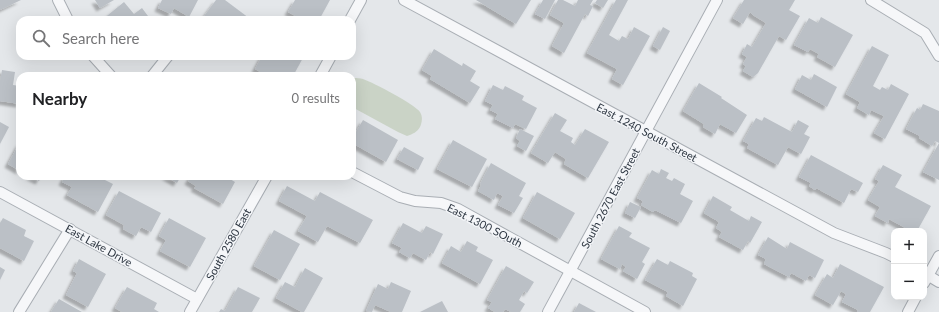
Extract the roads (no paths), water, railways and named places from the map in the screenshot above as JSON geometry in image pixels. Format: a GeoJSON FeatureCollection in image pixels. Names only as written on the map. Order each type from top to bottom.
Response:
{"type":"FeatureCollection","features":[{"type":"Feature","properties":{"kind":"street"},"geometry":{"type":"LineString","coordinates":[[58,0],[63,16]]}},
{"type":"Feature","properties":{"kind":"street"},"geometry":{"type":"LineString","coordinates":[[352,16],[361,0]]}},
{"type":"Feature","properties":{"kind":"street","name":"East 1240 South Street"},"geometry":{"type":"LineString","coordinates":[[404,0],[834,233],[891,256]]}},
{"type":"Feature","properties":{"kind":"street","name":"South 2670 East Street"},"geometry":{"type":"LineString","coordinates":[[548,312],[717,0]]}},
{"type":"Feature","properties":{"kind":"street"},"geometry":{"type":"LineString","coordinates":[[871,0],[926,33],[939,56]]}},
{"type":"Feature","properties":{"kind":"street"},"geometry":{"type":"LineString","coordinates":[[97,60],[107,72]]}},
{"type":"Feature","properties":{"kind":"street"},"geometry":{"type":"LineString","coordinates":[[155,72],[165,60]]}},
{"type":"Feature","properties":{"kind":"street"},"geometry":{"type":"LineString","coordinates":[[322,72],[329,60]]}},
{"type":"Feature","properties":{"kind":"street","name":"East 1300 SOuth"},"geometry":{"type":"LineString","coordinates":[[356,174],[400,197],[415,201],[441,203],[458,210],[571,270],[645,312]]}},
{"type":"Feature","properties":{"kind":"street","name":"South 2580 East"},"geometry":{"type":"LineString","coordinates":[[190,312],[265,180]]}},
{"type":"Feature","properties":{"kind":"street","name":"East Lake Drive"},"geometry":{"type":"LineString","coordinates":[[0,192],[197,299]]}},
{"type":"Feature","properties":{"kind":"street"},"geometry":{"type":"LineString","coordinates":[[18,312],[70,229]]}},
{"type":"Feature","properties":{"kind":"street"},"geometry":{"type":"LineString","coordinates":[[927,275],[939,256]]}},
{"type":"Feature","properties":{"kind":"street"},"geometry":{"type":"LineString","coordinates":[[927,279],[939,282]]}},
{"type":"Feature","properties":{"kind":"street"},"geometry":{"type":"LineString","coordinates":[[908,312],[914,300]]}}]}
